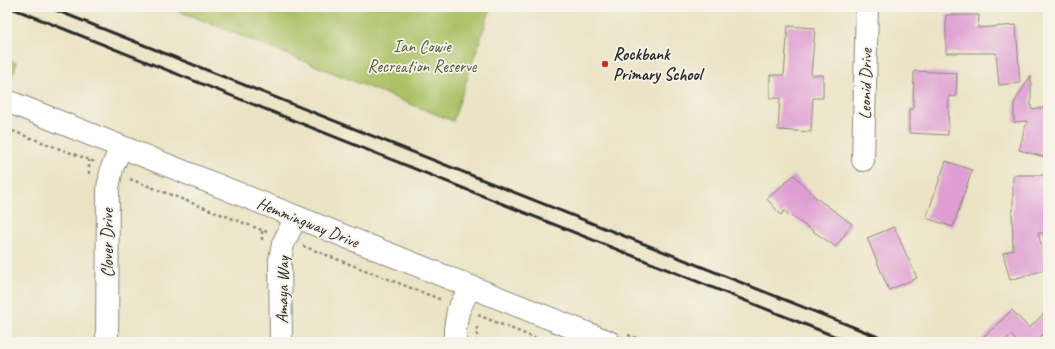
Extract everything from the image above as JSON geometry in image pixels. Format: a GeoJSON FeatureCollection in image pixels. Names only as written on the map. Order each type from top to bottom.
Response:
{"type":"FeatureCollection","features":[{"type":"Feature","properties":{"kind":"street","name":"Leonid Drive"},"geometry":{"type":"LineString","coordinates":[[862,160],[867,7]]}},
{"type":"Feature","properties":{"kind":"street","name":"Hemmingway Drive"},"geometry":{"type":"LineString","coordinates":[[7,101],[609,342]]}},
{"type":"Feature","properties":{"kind":"street","name":"Clover Drive"},"geometry":{"type":"LineString","coordinates":[[107,342],[108,188],[112,168],[121,147]]}},
{"type":"Feature","properties":{"kind":"street","name":"Amaya Way"},"geometry":{"type":"LineString","coordinates":[[281,342],[280,260],[283,244],[296,217]]}},
{"type":"Feature","properties":{"kind":"street"},"geometry":{"type":"LineString","coordinates":[[455,342],[455,329],[458,311],[470,287]]}},
{"type":"Feature","properties":{"kind":"path"},"geometry":{"type":"LineString","coordinates":[[7,129],[112,168]]}},
{"type":"Feature","properties":{"kind":"path"},"geometry":{"type":"LineString","coordinates":[[477,342],[478,314]]}},
{"type":"Feature","properties":{"kind":"green space","name":"Ian Cowie Recreation Reserve"},"geometry":{"type":"Polygon","coordinates":[[[169,7],[491,7],[453,121],[169,7]]]}},
{"type":"Feature","properties":{"kind":"green space"},"geometry":{"type":"Polygon","coordinates":[[[7,59],[17,63],[7,89],[7,59]]]}},
{"type":"Feature","properties":{"kind":"building"},"geometry":{"type":"Polygon","coordinates":[[[946,15],[979,15],[978,28],[1016,25],[1020,83],[999,85],[996,53],[946,53],[946,15]]]}},
{"type":"Feature","properties":{"kind":"building"},"geometry":{"type":"Polygon","coordinates":[[[788,26],[815,28],[811,75],[823,75],[823,98],[813,98],[811,132],[778,130],[780,98],[770,98],[770,75],[784,75],[788,26]]]}},
{"type":"Feature","properties":{"kind":"building"},"geometry":{"type":"Polygon","coordinates":[[[914,71],[957,73],[956,97],[949,96],[948,135],[909,133],[909,109],[913,109],[914,71]]]}},
{"type":"Feature","properties":{"kind":"building"},"geometry":{"type":"Polygon","coordinates":[[[1031,75],[1031,109],[1048,107],[1048,158],[1019,150],[1027,121],[1014,122],[1014,103],[1031,75]]]}},
{"type":"Feature","properties":{"kind":"building"},"geometry":{"type":"Polygon","coordinates":[[[946,161],[972,170],[953,227],[926,218],[946,161]]]}},
{"type":"Feature","properties":{"kind":"building"},"geometry":{"type":"Polygon","coordinates":[[[794,175],[815,197],[852,224],[836,247],[784,211],[781,215],[767,199],[794,175]]]}},
{"type":"Feature","properties":{"kind":"building"},"geometry":{"type":"Polygon","coordinates":[[[1013,175],[1048,175],[1048,233],[1038,233],[1048,269],[1010,280],[1003,253],[1013,250],[1013,175]]]}},
{"type":"Feature","properties":{"kind":"building"},"geometry":{"type":"Polygon","coordinates":[[[894,227],[917,278],[889,290],[867,238],[894,227]]]}},
{"type":"Feature","properties":{"kind":"building"},"geometry":{"type":"Polygon","coordinates":[[[1012,310],[1029,328],[1048,310],[1048,329],[1039,338],[1042,342],[1013,342],[1015,339],[1011,335],[1004,342],[978,342],[1012,310]]]}},
{"type":"Feature","properties":{"kind":"railway"},"geometry":{"type":"LineString","coordinates":[[9,7],[849,342]]}},
{"type":"Feature","properties":{"kind":"railway"},"geometry":{"type":"LineString","coordinates":[[48,7],[891,342]]}},
{"type":"Feature","properties":{"kind":"place","name":"Rockbank Primary School"},"geometry":{"type":"Point","coordinates":[605,64]}}]}
